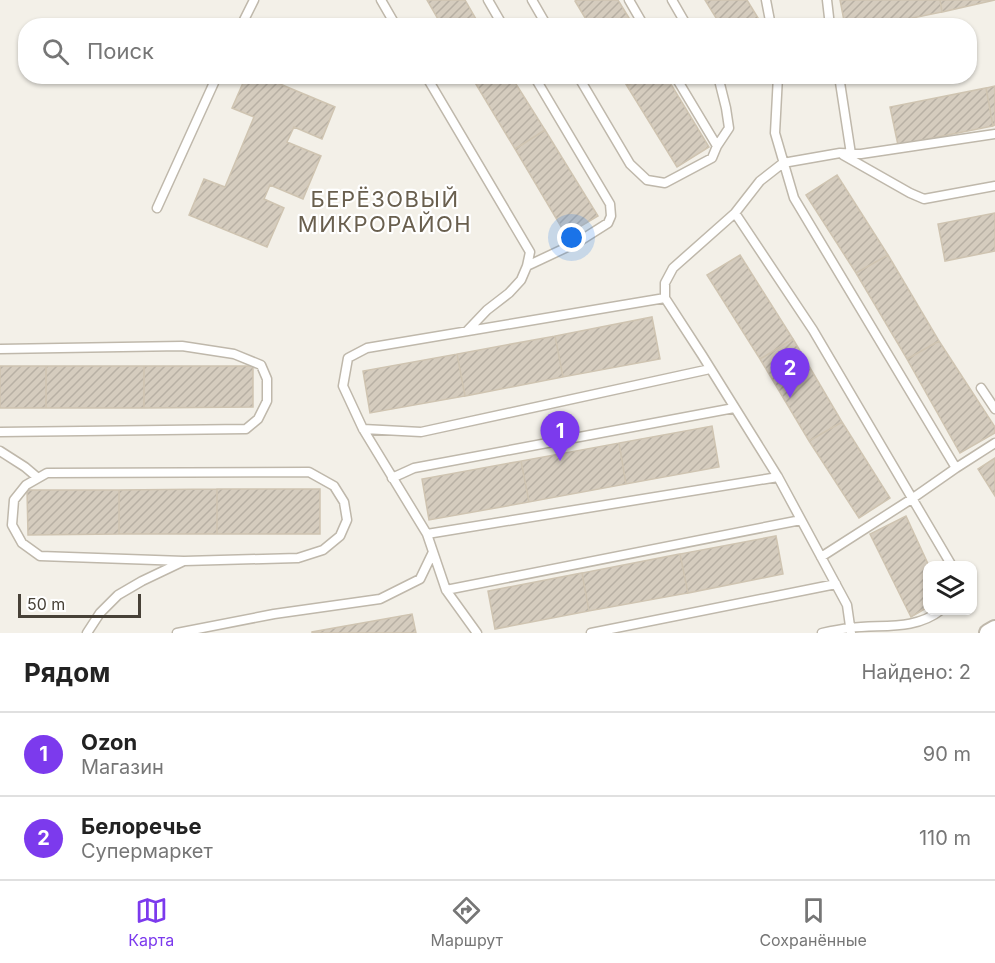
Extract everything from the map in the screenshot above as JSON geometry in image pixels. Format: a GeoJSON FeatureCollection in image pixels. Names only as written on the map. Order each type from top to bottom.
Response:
{"type":"FeatureCollection","features":[{"type":"Feature","properties":{"kind":"street"},"geometry":{"type":"LineString","coordinates":[[988,633],[995,629]]}},
{"type":"Feature","properties":{"kind":"lane"},"geometry":{"type":"LineString","coordinates":[[245,18],[254,0]]}},
{"type":"Feature","properties":{"kind":"lane"},"geometry":{"type":"LineString","coordinates":[[381,0],[391,18]]}},
{"type":"Feature","properties":{"kind":"lane"},"geometry":{"type":"LineString","coordinates":[[488,0],[498,18]]}},
{"type":"Feature","properties":{"kind":"lane"},"geometry":{"type":"LineString","coordinates":[[532,0],[542,18]]}},
{"type":"Feature","properties":{"kind":"lane"},"geometry":{"type":"LineString","coordinates":[[628,0],[639,18]]}},
{"type":"Feature","properties":{"kind":"lane"},"geometry":{"type":"LineString","coordinates":[[672,0],[682,18]]}},
{"type":"Feature","properties":{"kind":"lane"},"geometry":{"type":"LineString","coordinates":[[766,0],[769,18]]}},
{"type":"Feature","properties":{"kind":"lane"},"geometry":{"type":"LineString","coordinates":[[827,0],[829,18]]}},
{"type":"Feature","properties":{"kind":"lane"},"geometry":{"type":"LineString","coordinates":[[157,208],[213,84]]}},
{"type":"Feature","properties":{"kind":"lane"},"geometry":{"type":"LineString","coordinates":[[431,84],[530,252],[521,280],[509,293],[487,310],[467,332]]}},
{"type":"Feature","properties":{"kind":"lane"},"geometry":{"type":"LineString","coordinates":[[527,266],[578,242],[608,223],[611,216],[610,204],[606,195],[539,84]]}},
{"type":"Feature","properties":{"kind":"lane"},"geometry":{"type":"LineString","coordinates":[[583,84],[630,164],[647,180],[665,183],[712,158],[729,128],[721,84]]}},
{"type":"Feature","properties":{"kind":"lane"},"geometry":{"type":"LineString","coordinates":[[680,84],[717,146]]}},
{"type":"Feature","properties":{"kind":"lane"},"geometry":{"type":"LineString","coordinates":[[778,84],[775,133],[794,198],[956,468]]}},
{"type":"Feature","properties":{"kind":"lane"},"geometry":{"type":"LineString","coordinates":[[840,84],[851,154]]}},
{"type":"Feature","properties":{"kind":"lane"},"geometry":{"type":"LineString","coordinates":[[851,630],[847,605],[836,584],[778,477],[665,298],[665,283],[674,268],[735,213],[760,182],[783,163],[840,153],[861,154],[995,134]]}},
{"type":"Feature","properties":{"kind":"lane"},"geometry":{"type":"LineString","coordinates":[[840,153],[924,199],[995,186]]}},
{"type":"Feature","properties":{"kind":"lane"},"geometry":{"type":"LineString","coordinates":[[735,213],[813,330],[949,561]]}},
{"type":"Feature","properties":{"kind":"lane"},"geometry":{"type":"LineString","coordinates":[[477,633],[446,590],[427,534],[363,429],[343,386],[348,358],[368,348],[665,298]]}},
{"type":"Feature","properties":{"kind":"lane"},"geometry":{"type":"LineString","coordinates":[[0,349],[182,346],[234,354],[261,365],[267,379],[267,401],[258,419],[246,429],[0,432]]}},
{"type":"Feature","properties":{"kind":"lane"},"geometry":{"type":"LineString","coordinates":[[363,429],[421,432],[711,369]]}},
{"type":"Feature","properties":{"kind":"lane"},"geometry":{"type":"LineString","coordinates":[[981,388],[995,409]]}},
{"type":"Feature","properties":{"kind":"lane"},"geometry":{"type":"LineString","coordinates":[[392,478],[414,468],[734,408]]}},
{"type":"Feature","properties":{"kind":"lane"},"geometry":{"type":"LineString","coordinates":[[821,557],[995,443]]}},
{"type":"Feature","properties":{"kind":"lane"},"geometry":{"type":"LineString","coordinates":[[0,451],[38,478]]}},
{"type":"Feature","properties":{"kind":"lane"},"geometry":{"type":"LineString","coordinates":[[309,472],[334,486],[344,502],[347,520],[340,536],[323,550],[298,558],[184,561],[40,556],[22,543],[12,525],[15,500],[26,484],[47,473],[309,472]]}},
{"type":"Feature","properties":{"kind":"lane"},"geometry":{"type":"LineString","coordinates":[[427,534],[778,477]]}},
{"type":"Feature","properties":{"kind":"lane"},"geometry":{"type":"LineString","coordinates":[[446,590],[801,520]]}},
{"type":"Feature","properties":{"kind":"lane"},"geometry":{"type":"LineString","coordinates":[[177,633],[274,614],[380,598],[420,579],[433,552]]}},
{"type":"Feature","properties":{"kind":"lane"},"geometry":{"type":"LineString","coordinates":[[87,633],[100,613],[118,595],[184,561]]}},
{"type":"Feature","properties":{"kind":"lane"},"geometry":{"type":"LineString","coordinates":[[591,633],[836,584]]}},
{"type":"Feature","properties":{"kind":"lane"},"geometry":{"type":"LineString","coordinates":[[822,633],[909,625],[934,615]]}},
{"type":"Feature","properties":{"kind":"building"},"geometry":{"type":"Polygon","coordinates":[[[427,0],[465,0],[475,18],[437,18],[427,0]]]}},
{"type":"Feature","properties":{"kind":"building"},"geometry":{"type":"Polygon","coordinates":[[[618,0],[629,18],[585,18],[575,1],[618,0]]]}},
{"type":"Feature","properties":{"kind":"building"},"geometry":{"type":"Polygon","coordinates":[[[705,0],[747,0],[758,18],[716,18],[705,0]]]}},
{"type":"Feature","properties":{"kind":"building"},"geometry":{"type":"Polygon","coordinates":[[[840,0],[940,0],[942,12],[913,18],[843,18],[840,0]]]}},
{"type":"Feature","properties":{"kind":"building"},"geometry":{"type":"Polygon","coordinates":[[[940,0],[995,0],[942,12],[940,0]]]}},
{"type":"Feature","properties":{"kind":"building"},"geometry":{"type":"Polygon","coordinates":[[[242,84],[280,84],[335,107],[322,139],[294,127],[287,142],[321,156],[303,199],[270,185],[264,199],[284,208],[267,247],[189,215],[204,179],[225,187],[254,117],[232,108],[242,84]]]}},
{"type":"Feature","properties":{"kind":"building"},"geometry":{"type":"Polygon","coordinates":[[[476,84],[516,84],[545,130],[515,149],[476,84]]]}},
{"type":"Feature","properties":{"kind":"building"},"geometry":{"type":"Polygon","coordinates":[[[630,84],[671,84],[709,147],[677,167],[627,86],[630,84]]]}},
{"type":"Feature","properties":{"kind":"building"},"geometry":{"type":"Polygon","coordinates":[[[995,86],[995,125],[993,126],[986,88],[995,86]]]}},
{"type":"Feature","properties":{"kind":"building"},"geometry":{"type":"Polygon","coordinates":[[[986,88],[993,126],[898,145],[890,107],[986,88]]]}},
{"type":"Feature","properties":{"kind":"building"},"geometry":{"type":"Polygon","coordinates":[[[545,130],[598,216],[566,235],[515,149],[545,130]]]}},
{"type":"Feature","properties":{"kind":"building"},"geometry":{"type":"Polygon","coordinates":[[[837,175],[888,255],[856,273],[806,195],[837,175]]]}},
{"type":"Feature","properties":{"kind":"building"},"geometry":{"type":"Polygon","coordinates":[[[995,213],[995,251],[945,261],[938,224],[995,213]]]}},
{"type":"Feature","properties":{"kind":"building"},"geometry":{"type":"Polygon","coordinates":[[[740,255],[793,339],[760,359],[707,275],[740,255]]]}},
{"type":"Feature","properties":{"kind":"building"},"geometry":{"type":"Polygon","coordinates":[[[888,255],[939,341],[907,359],[856,273],[888,255]]]}},
{"type":"Feature","properties":{"kind":"building"},"geometry":{"type":"Polygon","coordinates":[[[652,317],[660,359],[563,377],[555,336],[652,317]]]}},
{"type":"Feature","properties":{"kind":"building"},"geometry":{"type":"Polygon","coordinates":[[[555,336],[563,377],[465,396],[457,354],[555,336]]]}},
{"type":"Feature","properties":{"kind":"building"},"geometry":{"type":"Polygon","coordinates":[[[793,339],[842,422],[809,441],[760,359],[793,339]]]}},
{"type":"Feature","properties":{"kind":"building"},"geometry":{"type":"Polygon","coordinates":[[[939,341],[995,427],[995,433],[960,453],[907,359],[939,341]]]}},
{"type":"Feature","properties":{"kind":"building"},"geometry":{"type":"Polygon","coordinates":[[[457,354],[465,396],[370,413],[363,371],[457,354]]]}},
{"type":"Feature","properties":{"kind":"building"},"geometry":{"type":"Polygon","coordinates":[[[0,366],[46,366],[46,408],[0,408],[0,366]]]}},
{"type":"Feature","properties":{"kind":"building"},"geometry":{"type":"Polygon","coordinates":[[[46,366],[144,366],[144,408],[46,408],[46,366]]]}},
{"type":"Feature","properties":{"kind":"building"},"geometry":{"type":"Polygon","coordinates":[[[144,366],[253,366],[253,407],[144,408],[144,366]]]}},
{"type":"Feature","properties":{"kind":"building"},"geometry":{"type":"Polygon","coordinates":[[[842,422],[890,498],[859,518],[809,441],[842,422]]]}},
{"type":"Feature","properties":{"kind":"building"},"geometry":{"type":"Polygon","coordinates":[[[712,426],[719,467],[626,484],[619,443],[712,426]]]}},
{"type":"Feature","properties":{"kind":"building"},"geometry":{"type":"Polygon","coordinates":[[[619,443],[626,484],[529,502],[521,461],[619,443]]]}},
{"type":"Feature","properties":{"kind":"building"},"geometry":{"type":"Polygon","coordinates":[[[995,458],[995,496],[978,469],[995,458]]]}},
{"type":"Feature","properties":{"kind":"building"},"geometry":{"type":"Polygon","coordinates":[[[521,461],[529,502],[429,520],[422,479],[521,461]]]}},
{"type":"Feature","properties":{"kind":"building"},"geometry":{"type":"Polygon","coordinates":[[[217,489],[217,534],[119,534],[119,490],[217,489]]]}},
{"type":"Feature","properties":{"kind":"building"},"geometry":{"type":"Polygon","coordinates":[[[217,489],[320,489],[320,534],[217,534],[217,489]]]}},
{"type":"Feature","properties":{"kind":"building"},"geometry":{"type":"Polygon","coordinates":[[[27,490],[119,490],[119,534],[28,535],[27,490]]]}},
{"type":"Feature","properties":{"kind":"building"},"geometry":{"type":"Polygon","coordinates":[[[906,516],[927,561],[923,561],[923,610],[911,617],[870,534],[906,516]]]}},
{"type":"Feature","properties":{"kind":"building"},"geometry":{"type":"Polygon","coordinates":[[[776,536],[783,574],[688,593],[680,554],[776,536]]]}},
{"type":"Feature","properties":{"kind":"building"},"geometry":{"type":"Polygon","coordinates":[[[680,554],[688,593],[589,611],[582,573],[680,554]]]}},
{"type":"Feature","properties":{"kind":"building"},"geometry":{"type":"Polygon","coordinates":[[[582,573],[589,611],[495,629],[488,591],[582,573]]]}},
{"type":"Feature","properties":{"kind":"building"},"geometry":{"type":"Polygon","coordinates":[[[412,614],[416,633],[312,633],[312,632],[412,614]]]}},
{"type":"Feature","properties":{"kind":"place","name":"Белоречье"},"geometry":{"type":"Point","coordinates":[790,398]}},
{"type":"Feature","properties":{"kind":"place","name":"Ozon"},"geometry":{"type":"Point","coordinates":[560,461]}},
{"type":"Feature","properties":{"kind":"district","name":"БЕРЁЗОВЫЙ МИКРОРАЙОН"},"geometry":{"type":"Point","coordinates":[385,212]}}]}
